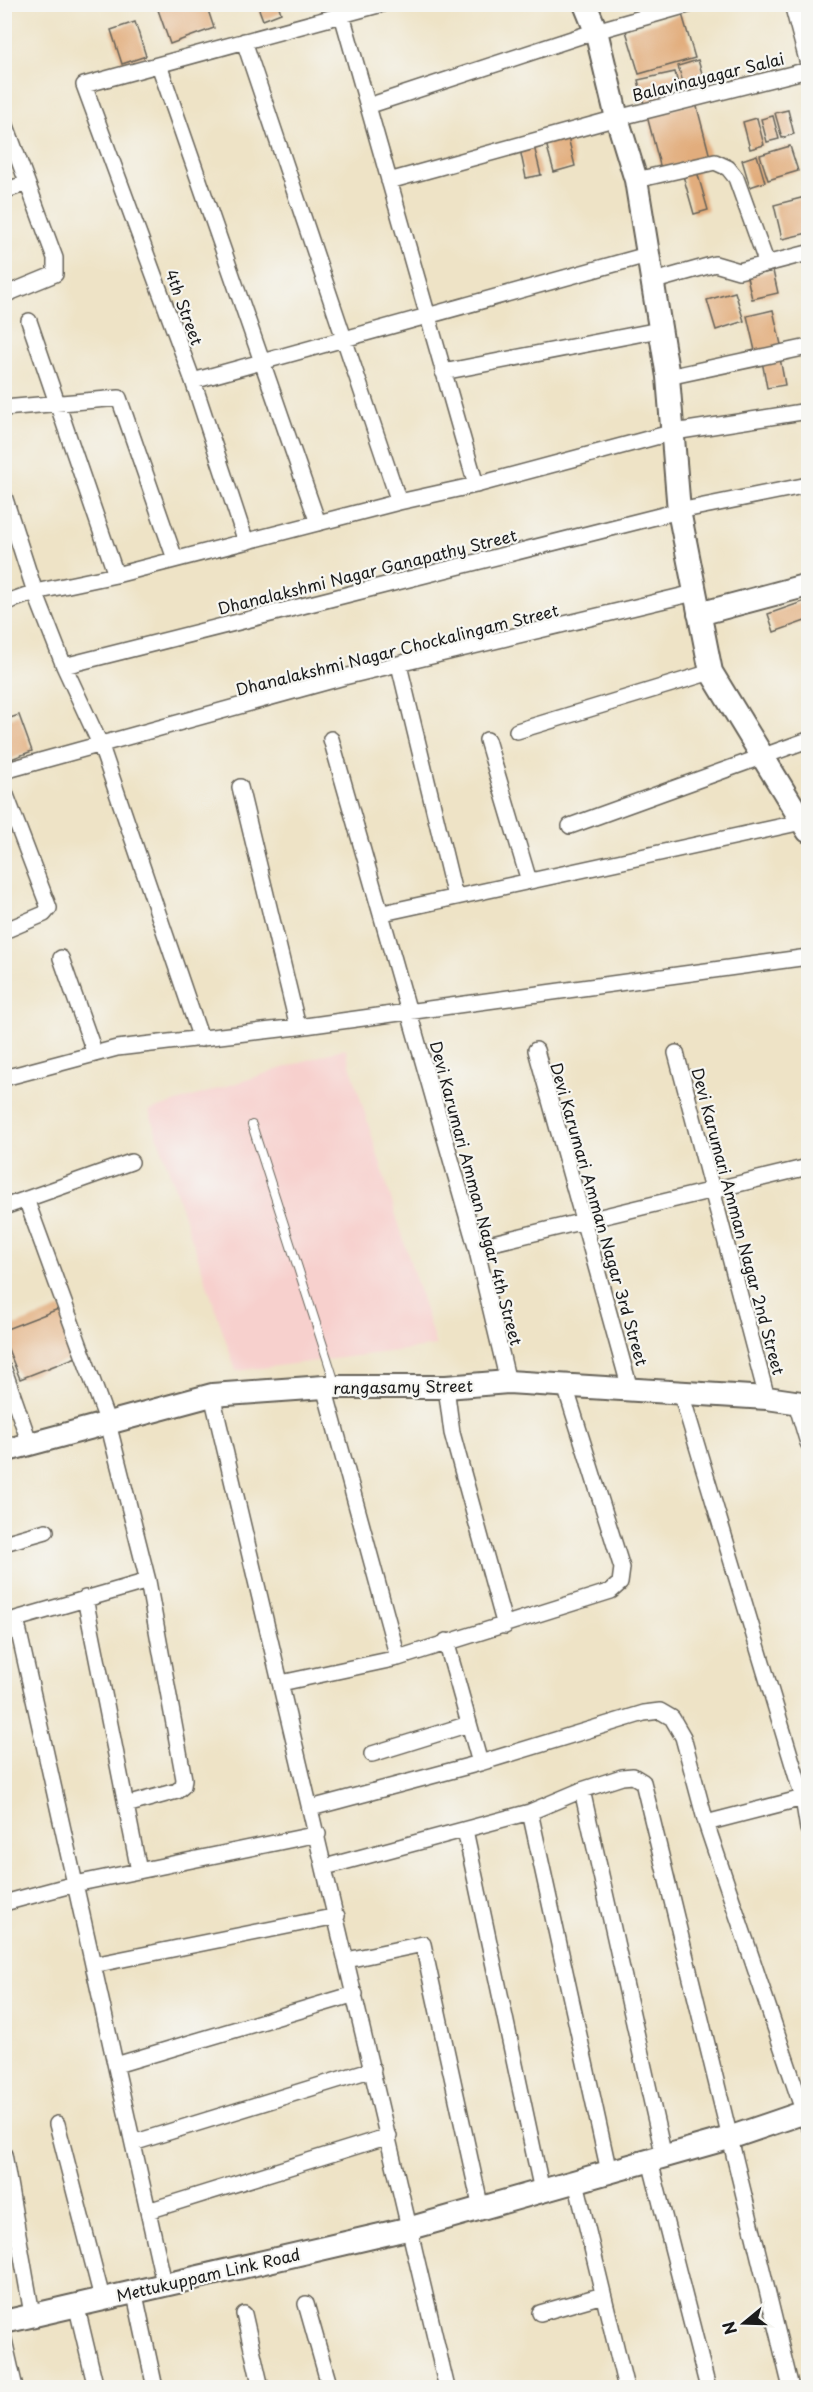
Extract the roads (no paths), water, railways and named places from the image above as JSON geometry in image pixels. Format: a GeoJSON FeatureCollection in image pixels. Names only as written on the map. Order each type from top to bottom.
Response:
{"type":"FeatureCollection","features":[{"type":"Feature","properties":{"kind":"street"},"geometry":{"type":"LineString","coordinates":[[318,523],[159,65],[334,12],[382,4]]}},
{"type":"Feature","properties":{"kind":"street"},"geometry":{"type":"LineString","coordinates":[[383,913],[529,881],[805,826],[711,672],[679,511],[668,377],[646,255],[636,180],[617,118],[596,31],[585,4]]}},
{"type":"Feature","properties":{"kind":"street"},"geometry":{"type":"LineString","coordinates":[[368,106],[596,31],[691,4]]}},
{"type":"Feature","properties":{"kind":"street"},"geometry":{"type":"LineString","coordinates":[[792,4],[808,64]]}},
{"type":"Feature","properties":{"kind":"street"},"geometry":{"type":"LineString","coordinates":[[334,12],[368,106],[476,485]]}},
{"type":"Feature","properties":{"kind":"street"},"geometry":{"type":"LineString","coordinates":[[244,41],[399,502]]}},
{"type":"Feature","properties":{"kind":"street","name":"4th Street"},"geometry":{"type":"LineString","coordinates":[[159,65],[84,86],[193,381],[246,542]]}},
{"type":"Feature","properties":{"kind":"street","name":"Balavinayagar Salai"},"geometry":{"type":"LineString","coordinates":[[389,181],[617,118],[808,70]]}},
{"type":"Feature","properties":{"kind":"street"},"geometry":{"type":"LineString","coordinates":[[4,120],[55,258],[55,274],[4,295]]}},
{"type":"Feature","properties":{"kind":"street"},"geometry":{"type":"LineString","coordinates":[[636,180],[715,162],[728,168],[736,178],[767,264]]}},
{"type":"Feature","properties":{"kind":"street"},"geometry":{"type":"LineString","coordinates":[[4,191],[27,183]]}},
{"type":"Feature","properties":{"kind":"street"},"geometry":{"type":"LineString","coordinates":[[651,282],[716,264],[734,272],[808,253]]}},
{"type":"Feature","properties":{"kind":"street"},"geometry":{"type":"LineString","coordinates":[[193,381],[646,255]]}},
{"type":"Feature","properties":{"kind":"street"},"geometry":{"type":"LineString","coordinates":[[29,321],[116,575]]}},
{"type":"Feature","properties":{"kind":"street"},"geometry":{"type":"LineString","coordinates":[[443,372],[659,330]]}},
{"type":"Feature","properties":{"kind":"street"},"geometry":{"type":"LineString","coordinates":[[668,377],[808,347]]}},
{"type":"Feature","properties":{"kind":"street"},"geometry":{"type":"LineString","coordinates":[[4,408],[119,398],[176,558]]}},
{"type":"Feature","properties":{"kind":"street"},"geometry":{"type":"LineString","coordinates":[[4,603],[35,592],[116,575],[399,502],[476,485],[674,432],[808,411]]}},
{"type":"Feature","properties":{"kind":"street","name":"Dhanalakshmi Nagar Ganapathy Street"},"geometry":{"type":"LineString","coordinates":[[64,666],[679,511],[808,485]]}},
{"type":"Feature","properties":{"kind":"street"},"geometry":{"type":"LineString","coordinates":[[4,496],[35,592],[64,666],[101,746],[201,1039]]}},
{"type":"Feature","properties":{"kind":"street"},"geometry":{"type":"LineString","coordinates":[[697,604],[808,585]]}},
{"type":"Feature","properties":{"kind":"street","name":"Dhanalakshmi Nagar Chockalingam Street"},"geometry":{"type":"LineString","coordinates":[[4,771],[344,677],[697,604]]}},
{"type":"Feature","properties":{"kind":"street"},"geometry":{"type":"LineString","coordinates":[[399,665],[455,897]]}},
{"type":"Feature","properties":{"kind":"street"},"geometry":{"type":"LineString","coordinates":[[516,730],[711,672]]}},
{"type":"Feature","properties":{"kind":"street","name":"Devi Karumari Amman Nagar 4th Street"},"geometry":{"type":"LineString","coordinates":[[331,739],[383,913],[476,1247],[508,1382]]}},
{"type":"Feature","properties":{"kind":"street"},"geometry":{"type":"LineString","coordinates":[[487,740],[529,881]]}},
{"type":"Feature","properties":{"kind":"street"},"geometry":{"type":"LineString","coordinates":[[570,826],[808,740]]}},
{"type":"Feature","properties":{"kind":"street"},"geometry":{"type":"LineString","coordinates":[[240,787],[298,1028]]}},
{"type":"Feature","properties":{"kind":"street"},"geometry":{"type":"LineString","coordinates":[[4,790],[49,906],[44,914],[4,931]]}},
{"type":"Feature","properties":{"kind":"street"},"geometry":{"type":"LineString","coordinates":[[4,1078],[117,1048],[298,1028],[808,957]]}},
{"type":"Feature","properties":{"kind":"street"},"geometry":{"type":"LineString","coordinates":[[62,958],[95,1054]]}},
{"type":"Feature","properties":{"kind":"street","name":"Devi Karumari Amman Nagar 3rd Street"},"geometry":{"type":"LineString","coordinates":[[536,1050],[630,1389]]}},
{"type":"Feature","properties":{"kind":"street","name":"Devi Karumari Amman Nagar 2nd Street"},"geometry":{"type":"LineString","coordinates":[[676,1053],[767,1398]]}},
{"type":"Feature","properties":{"kind":"street"},"geometry":{"type":"LineString","coordinates":[[4,1207],[132,1162]]}},
{"type":"Feature","properties":{"kind":"street"},"geometry":{"type":"LineString","coordinates":[[476,1247],[582,1220],[712,1192],[808,1167]]}},
{"type":"Feature","properties":{"kind":"street"},"geometry":{"type":"LineString","coordinates":[[26,1199],[108,1423],[148,1581],[183,1786],[177,1791],[126,1805]]}},
{"type":"Feature","properties":{"kind":"street"},"geometry":{"type":"LineString","coordinates":[[4,1370],[30,1444]]}},
{"type":"Feature","properties":{"kind":"street","name":"rangasamy Street"},"geometry":{"type":"LineString","coordinates":[[4,1451],[212,1395],[330,1388],[446,1387],[508,1382],[767,1398],[802,1403]]}},
{"type":"Feature","properties":{"kind":"street"},"geometry":{"type":"LineString","coordinates":[[281,1683],[398,1658],[446,1641],[505,1626],[611,1591],[620,1583],[622,1568],[565,1386]]}},
{"type":"Feature","properties":{"kind":"street"},"geometry":{"type":"LineString","coordinates":[[446,1387],[452,1433],[505,1626]]}},
{"type":"Feature","properties":{"kind":"street"},"geometry":{"type":"LineString","coordinates":[[330,1388],[398,1658]]}},
{"type":"Feature","properties":{"kind":"street"},"geometry":{"type":"LineString","coordinates":[[681,1393],[803,1798],[808,1829]]}},
{"type":"Feature","properties":{"kind":"street"},"geometry":{"type":"LineString","coordinates":[[212,1395],[318,1834],[447,2388]]}},
{"type":"Feature","properties":{"kind":"street"},"geometry":{"type":"LineString","coordinates":[[802,1403],[808,1443]]}},
{"type":"Feature","properties":{"kind":"street"},"geometry":{"type":"LineString","coordinates":[[4,1543],[46,1531]]}},
{"type":"Feature","properties":{"kind":"street"},"geometry":{"type":"LineString","coordinates":[[148,1581],[16,1619],[164,2283]]}},
{"type":"Feature","properties":{"kind":"street"},"geometry":{"type":"LineString","coordinates":[[85,1598],[139,1871]]}},
{"type":"Feature","properties":{"kind":"street"},"geometry":{"type":"LineString","coordinates":[[446,1641],[480,1763]]}},
{"type":"Feature","properties":{"kind":"street"},"geometry":{"type":"LineString","coordinates":[[311,1808],[480,1763],[644,1713],[660,1711],[672,1718],[683,1737],[706,1823],[807,2116]]}},
{"type":"Feature","properties":{"kind":"street"},"geometry":{"type":"LineString","coordinates":[[372,1754],[469,1724]]}},
{"type":"Feature","properties":{"kind":"street"},"geometry":{"type":"LineString","coordinates":[[325,1867],[530,1812],[582,1790],[622,1777],[633,1776],[643,1782],[791,2388]]}},
{"type":"Feature","properties":{"kind":"street"},"geometry":{"type":"LineString","coordinates":[[582,1790],[657,2159],[708,2388]]}},
{"type":"Feature","properties":{"kind":"street"},"geometry":{"type":"LineString","coordinates":[[706,1823],[803,1798]]}},
{"type":"Feature","properties":{"kind":"street"},"geometry":{"type":"LineString","coordinates":[[530,1812],[609,2172]]}},
{"type":"Feature","properties":{"kind":"street"},"geometry":{"type":"LineString","coordinates":[[465,1830],[542,2191]]}},
{"type":"Feature","properties":{"kind":"street"},"geometry":{"type":"LineString","coordinates":[[4,1903],[75,1884],[318,1834]]}},
{"type":"Feature","properties":{"kind":"street"},"geometry":{"type":"LineString","coordinates":[[93,1965],[337,1916]]}},
{"type":"Feature","properties":{"kind":"street"},"geometry":{"type":"LineString","coordinates":[[347,1960],[423,1944],[481,2209]]}},
{"type":"Feature","properties":{"kind":"street"},"geometry":{"type":"LineString","coordinates":[[116,2065],[355,1994]]}},
{"type":"Feature","properties":{"kind":"street"},"geometry":{"type":"LineString","coordinates":[[133,2143],[373,2069]]}},
{"type":"Feature","properties":{"kind":"street","name":"Mettukuppam Link Road"},"geometry":{"type":"LineString","coordinates":[[4,2322],[164,2283],[411,2228],[807,2116]]}},
{"type":"Feature","properties":{"kind":"street"},"geometry":{"type":"LineString","coordinates":[[57,2124],[102,2298]]}},
{"type":"Feature","properties":{"kind":"street"},"geometry":{"type":"LineString","coordinates":[[148,2211],[389,2136]]}},
{"type":"Feature","properties":{"kind":"street"},"geometry":{"type":"LineString","coordinates":[[4,2154],[32,2314]]}},
{"type":"Feature","properties":{"kind":"street"},"geometry":{"type":"LineString","coordinates":[[576,2182],[626,2388]]}},
{"type":"Feature","properties":{"kind":"street"},"geometry":{"type":"LineString","coordinates":[[134,2290],[155,2388]]}},
{"type":"Feature","properties":{"kind":"street"},"geometry":{"type":"LineString","coordinates":[[540,2313],[603,2295]]}},
{"type":"Feature","properties":{"kind":"street"},"geometry":{"type":"LineString","coordinates":[[76,2304],[96,2388]]}},
{"type":"Feature","properties":{"kind":"street"},"geometry":{"type":"LineString","coordinates":[[306,2304],[330,2388]]}},
{"type":"Feature","properties":{"kind":"street"},"geometry":{"type":"LineString","coordinates":[[244,2314],[261,2388]]}},
{"type":"Feature","properties":{"kind":"street"},"geometry":{"type":"LineString","coordinates":[[4,2340],[15,2388]]}},
{"type":"Feature","properties":{"kind":"lane"},"geometry":{"type":"LineString","coordinates":[[252,1125],[329,1366],[335,1375],[330,1388]]}}]}
